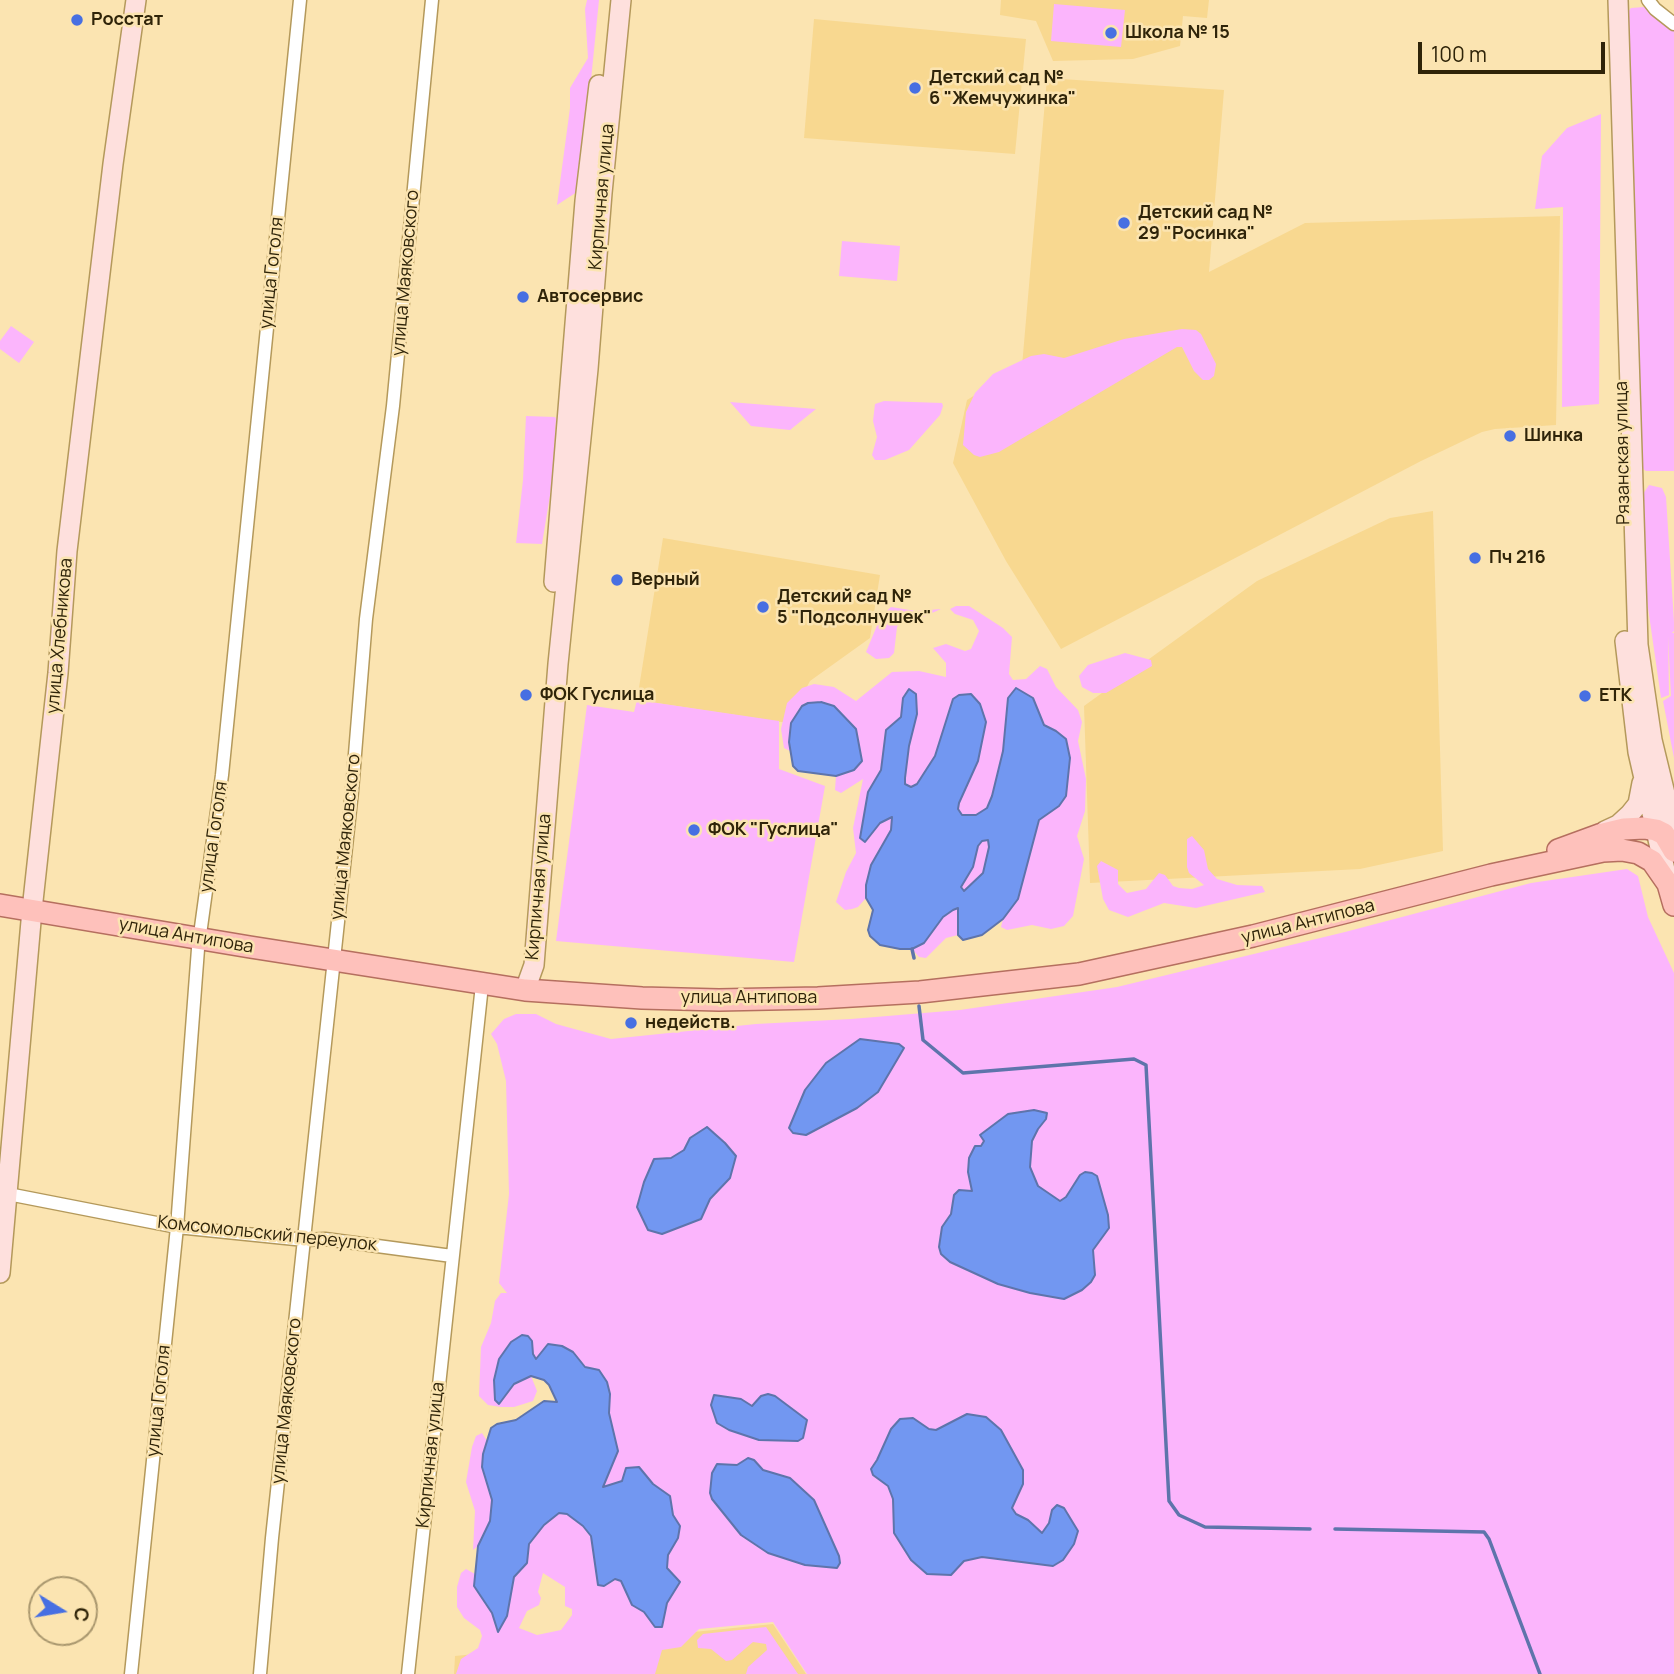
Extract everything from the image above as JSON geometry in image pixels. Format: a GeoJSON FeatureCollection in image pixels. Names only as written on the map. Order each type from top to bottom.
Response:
{"type":"FeatureCollection","features":[{"type":"Feature","properties":{"kind":"main road","name":"улица Антипова"},"geometry":{"type":"LineString","coordinates":[[0,905],[525,990],[719,1000],[867,996],[1079,974],[1186,952],[1491,875],[1601,843],[1624,829],[1665,830]]}},
{"type":"Feature","properties":{"kind":"main road"},"geometry":{"type":"LineString","coordinates":[[1665,830],[1674,851]]}},
{"type":"Feature","properties":{"kind":"main road","name":"улица Антипова"},"geometry":{"type":"LineString","coordinates":[[1601,843],[1638,853],[1652,862],[1668,884]]}},
{"type":"Feature","properties":{"kind":"main road"},"geometry":{"type":"LineString","coordinates":[[1668,884],[1674,905]]}},
{"type":"Feature","properties":{"kind":"street","name":"улица Хлебникова"},"geometry":{"type":"LineString","coordinates":[[0,1273],[4,1193],[58,673],[67,551],[113,164],[136,0]]}},
{"type":"Feature","properties":{"kind":"street","name":"улица Гоголя"},"geometry":{"type":"LineString","coordinates":[[131,1674],[177,1227],[200,939],[222,775],[300,0]]}},
{"type":"Feature","properties":{"kind":"street","name":"улица Маяковского"},"geometry":{"type":"LineString","coordinates":[[260,1674],[352,791],[366,619],[393,406],[432,0]]}},
{"type":"Feature","properties":{"kind":"street","name":"Кирпичная улица"},"geometry":{"type":"LineString","coordinates":[[525,990],[520,963],[585,201],[609,0]]}},
{"type":"Feature","properties":{"kind":"street","name":"Кирпичная улица"},"geometry":{"type":"LineString","coordinates":[[525,990],[534,965],[558,664],[621,0]]}},
{"type":"Feature","properties":{"kind":"street","name":"Рязанская улица"},"geometry":{"type":"LineString","coordinates":[[1618,0],[1637,632],[1652,740],[1667,804],[1665,830],[1668,884]]}},
{"type":"Feature","properties":{"kind":"street"},"geometry":{"type":"LineString","coordinates":[[1648,0],[1674,24]]}},
{"type":"Feature","properties":{"kind":"street","name":"Рязанская улица"},"geometry":{"type":"LineString","coordinates":[[1621,73],[1624,618],[1631,704],[1642,775],[1665,830]]}},
{"type":"Feature","properties":{"kind":"street"},"geometry":{"type":"LineString","coordinates":[[1601,843],[1630,814],[1642,791],[1642,775]]}},
{"type":"Feature","properties":{"kind":"street","name":"Кирпичная улица"},"geometry":{"type":"LineString","coordinates":[[408,1674],[482,985]]}},
{"type":"Feature","properties":{"kind":"street","name":"Комсомольский переулок"},"geometry":{"type":"LineString","coordinates":[[4,1193],[177,1227],[305,1240],[325,1239],[452,1256]]}},
{"type":"Feature","properties":{"kind":"shaded area"},"geometry":{"type":"Polygon","coordinates":[[[587,0],[599,0],[580,190],[557,205],[570,108],[570,88],[588,58],[585,9],[587,0]]]}},
{"type":"Feature","properties":{"kind":"shaded area","name":"Школа № 15"},"geometry":{"type":"Polygon","coordinates":[[[1001,0],[1209,0],[1207,18],[1183,16],[1180,46],[1133,59],[1053,61],[1036,21],[1000,15],[1001,0]]]}},
{"type":"Feature","properties":{"kind":"shaded area"},"geometry":{"type":"Polygon","coordinates":[[[1054,4],[1125,10],[1121,47],[1051,41],[1054,4]]]}},
{"type":"Feature","properties":{"kind":"shaded area"},"geometry":{"type":"Polygon","coordinates":[[[1644,7],[1674,31],[1674,471],[1646,471],[1635,463],[1627,13],[1631,8],[1644,7]]]}},
{"type":"Feature","properties":{"kind":"shaded area","name":"Детский сад № 6 \"Жемчужинка\""},"geometry":{"type":"Polygon","coordinates":[[[814,19],[1026,39],[1015,154],[804,138],[814,19]]]}},
{"type":"Feature","properties":{"kind":"shaded area"},"geometry":{"type":"Polygon","coordinates":[[[1047,78],[1224,90],[1209,272],[1305,223],[1560,216],[1556,425],[1482,432],[1421,461],[1061,649],[1006,561],[953,463],[967,400],[1022,366],[1047,78]]]}},
{"type":"Feature","properties":{"kind":"shaded area"},"geometry":{"type":"Polygon","coordinates":[[[1601,114],[1599,404],[1562,407],[1563,207],[1535,209],[1542,156],[1567,128],[1601,114]]]}},
{"type":"Feature","properties":{"kind":"shaded area"},"geometry":{"type":"Polygon","coordinates":[[[842,241],[900,246],[897,281],[839,276],[842,241]]]}},
{"type":"Feature","properties":{"kind":"shaded area"},"geometry":{"type":"Polygon","coordinates":[[[11,326],[34,342],[19,363],[0,349],[0,341],[11,326]]]}},
{"type":"Feature","properties":{"kind":"shaded area"},"geometry":{"type":"Polygon","coordinates":[[[1182,329],[1196,330],[1201,334],[1216,364],[1214,376],[1209,380],[1203,380],[1194,371],[1182,347],[1177,347],[999,452],[980,457],[963,445],[966,412],[975,393],[993,374],[1031,356],[1044,354],[1064,358],[1124,339],[1182,329]]]}},
{"type":"Feature","properties":{"kind":"shaded area"},"geometry":{"type":"Polygon","coordinates":[[[884,401],[942,403],[943,406],[940,415],[909,450],[885,460],[875,460],[872,455],[877,437],[873,421],[875,404],[884,401]]]}},
{"type":"Feature","properties":{"kind":"shaded area"},"geometry":{"type":"Polygon","coordinates":[[[730,402],[816,409],[790,430],[751,426],[730,402]]]}},
{"type":"Feature","properties":{"kind":"shaded area"},"geometry":{"type":"Polygon","coordinates":[[[526,416],[556,419],[552,483],[542,544],[516,543],[526,416]]]}},
{"type":"Feature","properties":{"kind":"shaded area"},"geometry":{"type":"Polygon","coordinates":[[[1649,485],[1662,488],[1666,497],[1674,622],[1674,758],[1663,701],[1671,696],[1668,636],[1669,695],[1661,698],[1645,587],[1643,494],[1649,485]]]}},
{"type":"Feature","properties":{"kind":"shaded area"},"geometry":{"type":"Polygon","coordinates":[[[1433,511],[1443,851],[1360,869],[1090,883],[1084,706],[1257,581],[1390,518],[1433,511]]]}},
{"type":"Feature","properties":{"kind":"shaded area","name":"Детский сад № 5 \"Подсолнушек\""},"geometry":{"type":"Polygon","coordinates":[[[663,538],[880,575],[870,638],[810,681],[788,723],[637,700],[663,538]]]}},
{"type":"Feature","properties":{"kind":"shaded area"},"geometry":{"type":"Polygon","coordinates":[[[969,606],[1012,637],[1009,674],[1013,680],[1026,679],[1040,666],[1047,669],[1056,687],[1078,710],[1082,722],[1078,741],[1086,779],[1085,811],[1077,836],[1084,859],[1073,916],[1064,926],[1051,929],[1032,925],[1007,930],[1001,927],[1003,919],[1018,899],[1039,820],[1059,806],[1066,796],[1070,758],[1056,731],[1044,725],[1033,698],[1008,698],[1003,751],[992,796],[987,808],[976,815],[962,815],[958,810],[959,803],[978,761],[986,722],[980,704],[953,699],[935,756],[917,784],[911,787],[905,784],[905,778],[916,694],[909,690],[903,698],[901,717],[886,730],[881,770],[868,792],[865,842],[880,823],[892,816],[891,830],[871,865],[866,898],[858,907],[852,909],[845,910],[836,902],[856,853],[853,828],[863,779],[841,793],[835,790],[836,776],[854,770],[789,742],[790,751],[784,748],[781,729],[787,703],[802,688],[814,684],[834,687],[856,701],[892,672],[919,671],[946,677],[946,663],[933,648],[946,644],[965,651],[971,649],[979,631],[973,620],[955,614],[950,609],[969,606]]]}},
{"type":"Feature","properties":{"kind":"shaded area"},"geometry":{"type":"Polygon","coordinates":[[[891,607],[916,611],[941,609],[921,618],[902,621],[897,627],[894,653],[889,658],[876,659],[866,652],[881,616],[891,607]]]}},
{"type":"Feature","properties":{"kind":"shaded area"},"geometry":{"type":"Polygon","coordinates":[[[1125,653],[1151,660],[1152,666],[1106,693],[1093,693],[1082,687],[1079,676],[1088,665],[1125,653]]]}},
{"type":"Feature","properties":{"kind":"shaded area","name":"ФОК \"Гуслица\""},"geometry":{"type":"Polygon","coordinates":[[[637,700],[779,721],[779,769],[825,786],[794,962],[556,941],[587,705],[634,712],[637,700]]]}},
{"type":"Feature","properties":{"kind":"shaded area"},"geometry":{"type":"Polygon","coordinates":[[[1192,836],[1204,850],[1208,869],[1217,879],[1237,885],[1262,886],[1265,892],[1196,908],[1164,903],[1128,917],[1109,910],[1103,899],[1097,866],[1101,861],[1118,870],[1118,884],[1127,893],[1146,889],[1159,873],[1179,888],[1192,889],[1204,885],[1189,873],[1187,867],[1187,839],[1192,836]]]}},
{"type":"Feature","properties":{"kind":"shaded area"},"geometry":{"type":"Polygon","coordinates":[[[988,840],[983,873],[964,891],[961,887],[973,867],[978,846],[982,841],[988,840]]]}},
{"type":"Feature","properties":{"kind":"shaded area"},"geometry":{"type":"Polygon","coordinates":[[[1627,869],[1638,876],[1648,917],[1674,973],[1674,1674],[807,1674],[773,1622],[699,1629],[681,1647],[662,1650],[655,1674],[456,1674],[461,1659],[478,1648],[482,1636],[480,1630],[464,1618],[457,1607],[457,1587],[461,1573],[466,1569],[475,1574],[474,1586],[492,1613],[497,1631],[507,1616],[514,1577],[527,1563],[529,1544],[544,1525],[559,1513],[567,1514],[591,1536],[598,1585],[604,1586],[615,1579],[621,1581],[632,1605],[644,1612],[655,1627],[662,1627],[667,1603],[680,1582],[667,1568],[668,1555],[678,1538],[670,1496],[653,1484],[639,1467],[622,1481],[603,1488],[618,1451],[609,1413],[610,1394],[607,1382],[585,1367],[573,1352],[537,1360],[533,1354],[499,1404],[514,1384],[531,1376],[537,1391],[533,1401],[514,1407],[501,1407],[488,1405],[479,1396],[481,1347],[491,1323],[495,1301],[501,1293],[507,1293],[499,1283],[509,1194],[506,1081],[497,1044],[491,1034],[504,1019],[516,1014],[536,1014],[556,1024],[611,1039],[756,1024],[960,1010],[1117,987],[1345,932],[1531,883],[1627,869]],[[860,1039],[826,1063],[789,1128],[899,1044],[860,1039]],[[1035,1110],[1008,1114],[981,1134],[985,1140],[968,1172],[972,1192],[942,1227],[950,1262],[998,1284],[1095,1275],[1093,1250],[1109,1228],[1097,1176],[1080,1175],[1066,1197],[1060,1201],[1038,1186],[1030,1167],[1032,1141],[1047,1113],[1035,1110]],[[690,1138],[684,1150],[671,1158],[654,1159],[701,1219],[710,1200],[730,1178],[690,1138]],[[967,1414],[936,1430],[929,1429],[913,1418],[871,1469],[888,1486],[893,1499],[894,1533],[951,1575],[964,1561],[982,1556],[1053,1566],[1078,1531],[1063,1508],[1057,1505],[1052,1510],[1049,1523],[1042,1533],[1012,1508],[1023,1484],[967,1414]],[[754,1460],[712,1499],[741,1535],[768,1553],[805,1565],[839,1556],[814,1500],[790,1478],[763,1470],[754,1460]],[[543,1573],[538,1592],[541,1598],[539,1605],[527,1611],[519,1628],[537,1635],[561,1630],[572,1615],[572,1609],[565,1606],[565,1587],[543,1573]]]}},
{"type":"Feature","properties":{"kind":"shaded area"},"geometry":{"type":"Polygon","coordinates":[[[959,908],[958,935],[946,938],[926,958],[919,957],[912,949],[924,943],[943,917],[959,908]]]}},
{"type":"Feature","properties":{"kind":"shaded area"},"geometry":{"type":"Polygon","coordinates":[[[482,1433],[487,1441],[482,1467],[492,1500],[490,1522],[478,1546],[473,1550],[475,1511],[466,1482],[472,1447],[476,1436],[482,1433]]]}},
{"type":"Feature","properties":{"kind":"shaded area"},"geometry":{"type":"Polygon","coordinates":[[[773,1624],[806,1674],[454,1674],[455,1656],[773,1624]]]}},
{"type":"Feature","properties":{"kind":"shaded area"},"geometry":{"type":"Polygon","coordinates":[[[766,1627],[798,1674],[746,1674],[748,1667],[767,1650],[766,1644],[753,1642],[732,1660],[726,1661],[711,1649],[698,1648],[697,1640],[703,1634],[766,1627]]]}},
{"type":"Feature","properties":{"kind":"water"},"geometry":{"type":"Polygon","coordinates":[[[1016,688],[1033,698],[1044,725],[1066,739],[1070,758],[1066,796],[1059,806],[1039,820],[1018,899],[1003,919],[982,935],[963,940],[958,935],[958,908],[943,917],[924,943],[912,949],[880,945],[870,936],[868,930],[873,910],[866,898],[866,885],[871,865],[891,830],[892,817],[880,823],[865,842],[860,838],[868,792],[881,770],[886,730],[901,717],[903,698],[909,689],[916,694],[917,714],[905,778],[905,784],[911,787],[917,784],[935,756],[953,699],[959,695],[971,694],[980,704],[986,722],[978,761],[958,809],[962,815],[976,815],[987,808],[992,796],[1003,751],[1008,698],[1016,688]],[[988,840],[982,841],[978,846],[973,867],[961,887],[964,891],[983,873],[988,840]]]}},
{"type":"Feature","properties":{"kind":"water"},"geometry":{"type":"Polygon","coordinates":[[[821,702],[834,706],[856,729],[862,761],[854,770],[836,776],[798,771],[793,766],[789,742],[791,723],[802,706],[821,702]]]}},
{"type":"Feature","properties":{"kind":"water"},"geometry":{"type":"Polygon","coordinates":[[[860,1039],[899,1044],[904,1048],[878,1092],[857,1108],[806,1135],[793,1133],[789,1128],[805,1090],[826,1063],[860,1039]]]}},
{"type":"Feature","properties":{"kind":"water"},"geometry":{"type":"Polygon","coordinates":[[[1034,1110],[1047,1113],[1032,1141],[1030,1167],[1038,1186],[1060,1201],[1066,1197],[1080,1175],[1085,1172],[1092,1173],[1097,1176],[1108,1215],[1109,1228],[1093,1250],[1095,1275],[1082,1290],[1064,1299],[998,1284],[950,1262],[941,1254],[939,1247],[942,1227],[951,1214],[954,1195],[959,1190],[972,1191],[968,1172],[969,1158],[975,1146],[981,1146],[984,1141],[980,1135],[1008,1114],[1034,1110]]]}},
{"type":"Feature","properties":{"kind":"water"},"geometry":{"type":"Polygon","coordinates":[[[707,1127],[736,1156],[730,1178],[710,1199],[701,1219],[662,1234],[648,1230],[637,1207],[654,1159],[671,1158],[684,1150],[690,1138],[707,1127]]]}},
{"type":"Feature","properties":{"kind":"water"},"geometry":{"type":"Polygon","coordinates":[[[522,1335],[528,1336],[532,1341],[536,1359],[548,1344],[562,1346],[573,1352],[585,1367],[599,1370],[607,1382],[610,1394],[609,1413],[618,1451],[603,1487],[622,1481],[626,1468],[639,1467],[653,1484],[670,1496],[673,1515],[680,1526],[678,1538],[668,1555],[667,1568],[680,1582],[667,1603],[662,1627],[655,1627],[644,1612],[632,1605],[621,1581],[615,1579],[604,1586],[598,1585],[591,1536],[567,1514],[559,1513],[544,1525],[529,1544],[527,1563],[514,1577],[507,1616],[498,1632],[492,1613],[474,1586],[478,1546],[490,1521],[492,1500],[482,1467],[491,1428],[516,1420],[544,1401],[557,1402],[544,1380],[531,1376],[514,1384],[499,1404],[495,1400],[494,1380],[499,1359],[511,1342],[522,1335]]]}},
{"type":"Feature","properties":{"kind":"water"},"geometry":{"type":"Polygon","coordinates":[[[714,1395],[741,1399],[752,1406],[761,1396],[775,1396],[807,1420],[803,1438],[798,1441],[759,1440],[717,1423],[711,1405],[714,1395]]]}},
{"type":"Feature","properties":{"kind":"water"},"geometry":{"type":"Polygon","coordinates":[[[967,1414],[986,1417],[1001,1430],[1023,1470],[1023,1484],[1012,1508],[1016,1514],[1028,1520],[1042,1533],[1049,1523],[1052,1510],[1057,1505],[1064,1508],[1078,1531],[1074,1544],[1063,1560],[1053,1566],[982,1557],[964,1561],[951,1575],[927,1574],[911,1560],[894,1533],[893,1499],[888,1486],[873,1475],[871,1469],[891,1429],[900,1419],[913,1418],[929,1429],[936,1430],[967,1414]]]}},
{"type":"Feature","properties":{"kind":"water"},"geometry":{"type":"Polygon","coordinates":[[[748,1458],[754,1460],[763,1470],[790,1478],[814,1500],[839,1556],[840,1563],[837,1568],[805,1565],[768,1553],[741,1535],[710,1493],[712,1473],[717,1464],[737,1465],[748,1458]]]}},
{"type":"Feature","properties":{"kind":"waterway"},"geometry":{"type":"LineString","coordinates":[[912,949],[914,958]]}},
{"type":"Feature","properties":{"kind":"waterway"},"geometry":{"type":"LineString","coordinates":[[919,1006],[923,1040],[963,1073],[1134,1059],[1146,1065],[1169,1501],[1179,1515],[1205,1527],[1310,1529]]}},
{"type":"Feature","properties":{"kind":"waterway"},"geometry":{"type":"LineString","coordinates":[[1335,1529],[1484,1532],[1540,1674]]}},
{"type":"Feature","properties":{"kind":"place","name":"Росстат"},"geometry":{"type":"Point","coordinates":[77,20]}},
{"type":"Feature","properties":{"kind":"place","name":"Школа № 15"},"geometry":{"type":"Point","coordinates":[1111,33]}},
{"type":"Feature","properties":{"kind":"place","name":"Детский сад № 6 \"Жемчужинка\""},"geometry":{"type":"Point","coordinates":[915,88]}},
{"type":"Feature","properties":{"kind":"place","name":"Детский сад № 29 \"Росинка\""},"geometry":{"type":"Point","coordinates":[1124,223]}},
{"type":"Feature","properties":{"kind":"place","name":"Автосервис"},"geometry":{"type":"Point","coordinates":[523,297]}},
{"type":"Feature","properties":{"kind":"place","name":"Шинка"},"geometry":{"type":"Point","coordinates":[1510,436]}},
{"type":"Feature","properties":{"kind":"place","name":"Пч 216"},"geometry":{"type":"Point","coordinates":[1475,558]}},
{"type":"Feature","properties":{"kind":"place","name":"Верный"},"geometry":{"type":"Point","coordinates":[617,580]}},
{"type":"Feature","properties":{"kind":"place","name":"Детский сад № 5 \"Подсолнушек\""},"geometry":{"type":"Point","coordinates":[763,607]}},
{"type":"Feature","properties":{"kind":"place","name":"ФОК Гуслица"},"geometry":{"type":"Point","coordinates":[526,695]}},
{"type":"Feature","properties":{"kind":"place","name":"ЕТК"},"geometry":{"type":"Point","coordinates":[1585,696]}},
{"type":"Feature","properties":{"kind":"place","name":"ФОК \"Гуслица\""},"geometry":{"type":"Point","coordinates":[694,830]}},
{"type":"Feature","properties":{"kind":"place","name":"недейств."},"geometry":{"type":"Point","coordinates":[631,1023]}}]}
